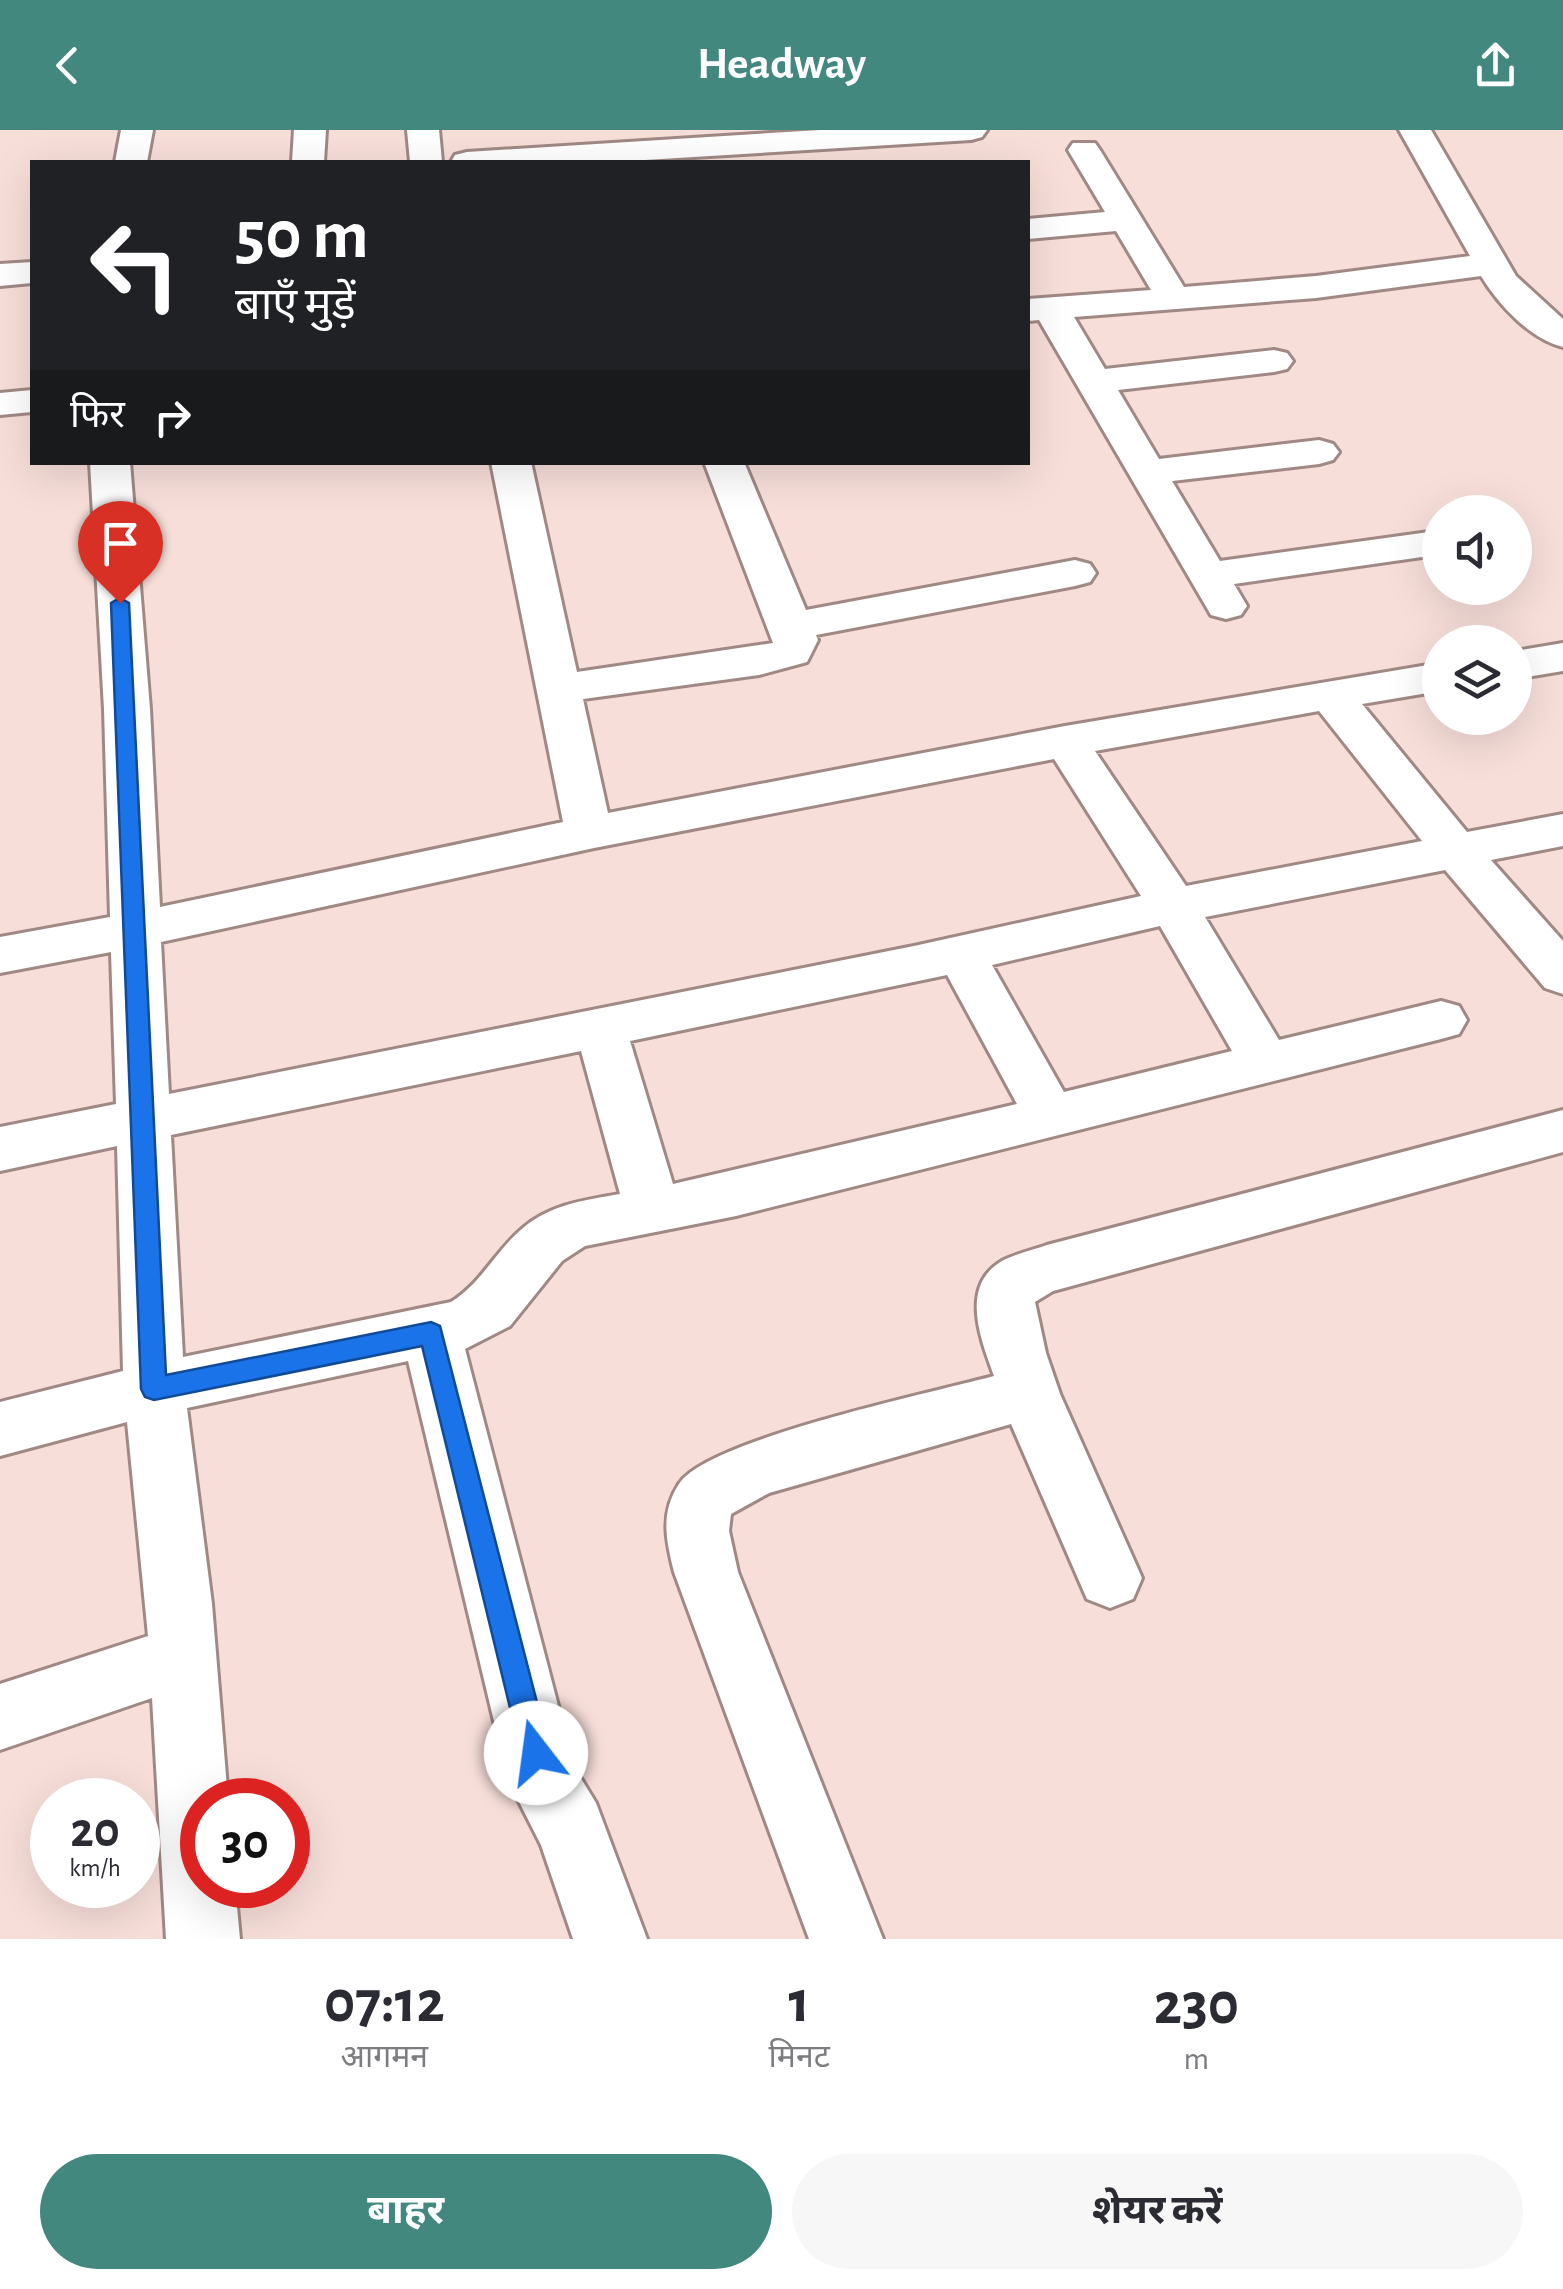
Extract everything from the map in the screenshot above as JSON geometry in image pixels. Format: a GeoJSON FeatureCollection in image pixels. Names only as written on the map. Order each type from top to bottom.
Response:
{"type":"FeatureCollection","features":[{"type":"Feature","properties":{"kind":"street"},"geometry":{"type":"LineString","coordinates":[[131,160],[137,130]]}},
{"type":"Feature","properties":{"kind":"street"},"geometry":{"type":"LineString","coordinates":[[308,160],[310,130]]}},
{"type":"Feature","properties":{"kind":"street"},"geometry":{"type":"LineString","coordinates":[[423,130],[426,160]]}},
{"type":"Feature","properties":{"kind":"street"},"geometry":{"type":"LineString","coordinates":[[480,160],[592,142],[970,130]]}},
{"type":"Feature","properties":{"kind":"street"},"geometry":{"type":"LineString","coordinates":[[1415,130],[1492,264],[1533,314],[1563,336]]}},
{"type":"Feature","properties":{"kind":"street"},"geometry":{"type":"LineString","coordinates":[[1084,150],[1174,298]]}},
{"type":"Feature","properties":{"kind":"street"},"geometry":{"type":"LineString","coordinates":[[1030,230],[1127,220]]}},
{"type":"Feature","properties":{"kind":"street"},"geometry":{"type":"LineString","coordinates":[[1039,310],[1316,287],[1492,264]]}},
{"type":"Feature","properties":{"kind":"street"},"geometry":{"type":"LineString","coordinates":[[0,275],[30,273]]}},
{"type":"Feature","properties":{"kind":"street"},"geometry":{"type":"LineString","coordinates":[[1039,310],[1094,382],[1218,590],[1422,546]]}},
{"type":"Feature","properties":{"kind":"street"},"geometry":{"type":"LineString","coordinates":[[1094,382],[1274,361]]}},
{"type":"Feature","properties":{"kind":"street"},"geometry":{"type":"LineString","coordinates":[[0,404],[30,401]]}},
{"type":"Feature","properties":{"kind":"street"},"geometry":{"type":"LineString","coordinates":[[1148,472],[1318,452]]}},
{"type":"Feature","properties":{"kind":"street"},"geometry":{"type":"LineString","coordinates":[[110,465],[127,709],[154,1389],[182,1656],[204,1939]]}},
{"type":"Feature","properties":{"kind":"street"},"geometry":{"type":"LineString","coordinates":[[511,465],[589,833]]}},
{"type":"Feature","properties":{"kind":"street"},"geometry":{"type":"LineString","coordinates":[[558,688],[792,652],[796,640],[725,465]]}},
{"type":"Feature","properties":{"kind":"street"},"geometry":{"type":"LineString","coordinates":[[791,626],[1075,573]]}},
{"type":"Feature","properties":{"kind":"street"},"geometry":{"type":"LineString","coordinates":[[1532,662],[1563,657]]}},
{"type":"Feature","properties":{"kind":"street"},"geometry":{"type":"LineString","coordinates":[[0,956],[135,932],[589,833],[1064,742],[1422,680]]}},
{"type":"Feature","properties":{"kind":"street"},"geometry":{"type":"LineString","coordinates":[[1330,694],[1563,975]]}},
{"type":"Feature","properties":{"kind":"street"},"geometry":{"type":"LineString","coordinates":[[1064,742],[1173,906],[1265,1062]]}},
{"type":"Feature","properties":{"kind":"street"},"geometry":{"type":"LineString","coordinates":[[0,1149],[961,954],[1173,906],[1563,830]]}},
{"type":"Feature","properties":{"kind":"street"},"geometry":{"type":"LineString","coordinates":[[961,954],[1051,1117]]}},
{"type":"Feature","properties":{"kind":"street"},"geometry":{"type":"LineString","coordinates":[[0,1429],[154,1389],[465,1324],[489,1309],[554,1235],[571,1226],[736,1194],[1441,1020]]}},
{"type":"Feature","properties":{"kind":"street"},"geometry":{"type":"LineString","coordinates":[[600,1027],[653,1210]]}},
{"type":"Feature","properties":{"kind":"street"},"geometry":{"type":"LineString","coordinates":[[1110,1578],[1032,1392],[1003,1313],[1005,1293],[1022,1278],[1563,1131]]}},
{"type":"Feature","properties":{"kind":"street"},"geometry":{"type":"LineString","coordinates":[[431,1333],[543,1780],[571,1828],[610,1939]]}},
{"type":"Feature","properties":{"kind":"street"},"geometry":{"type":"LineString","coordinates":[[846,1939],[706,1572],[694,1529],[700,1503],[720,1484],[760,1468],[1032,1392]]}},
{"type":"Feature","properties":{"kind":"street"},"geometry":{"type":"LineString","coordinates":[[0,1718],[182,1656]]}},
{"type":"Feature","properties":{"kind":"route"},"geometry":{"type":"LineString","coordinates":[[120,603],[154,1389],[431,1333],[536,1753]]}}]}
